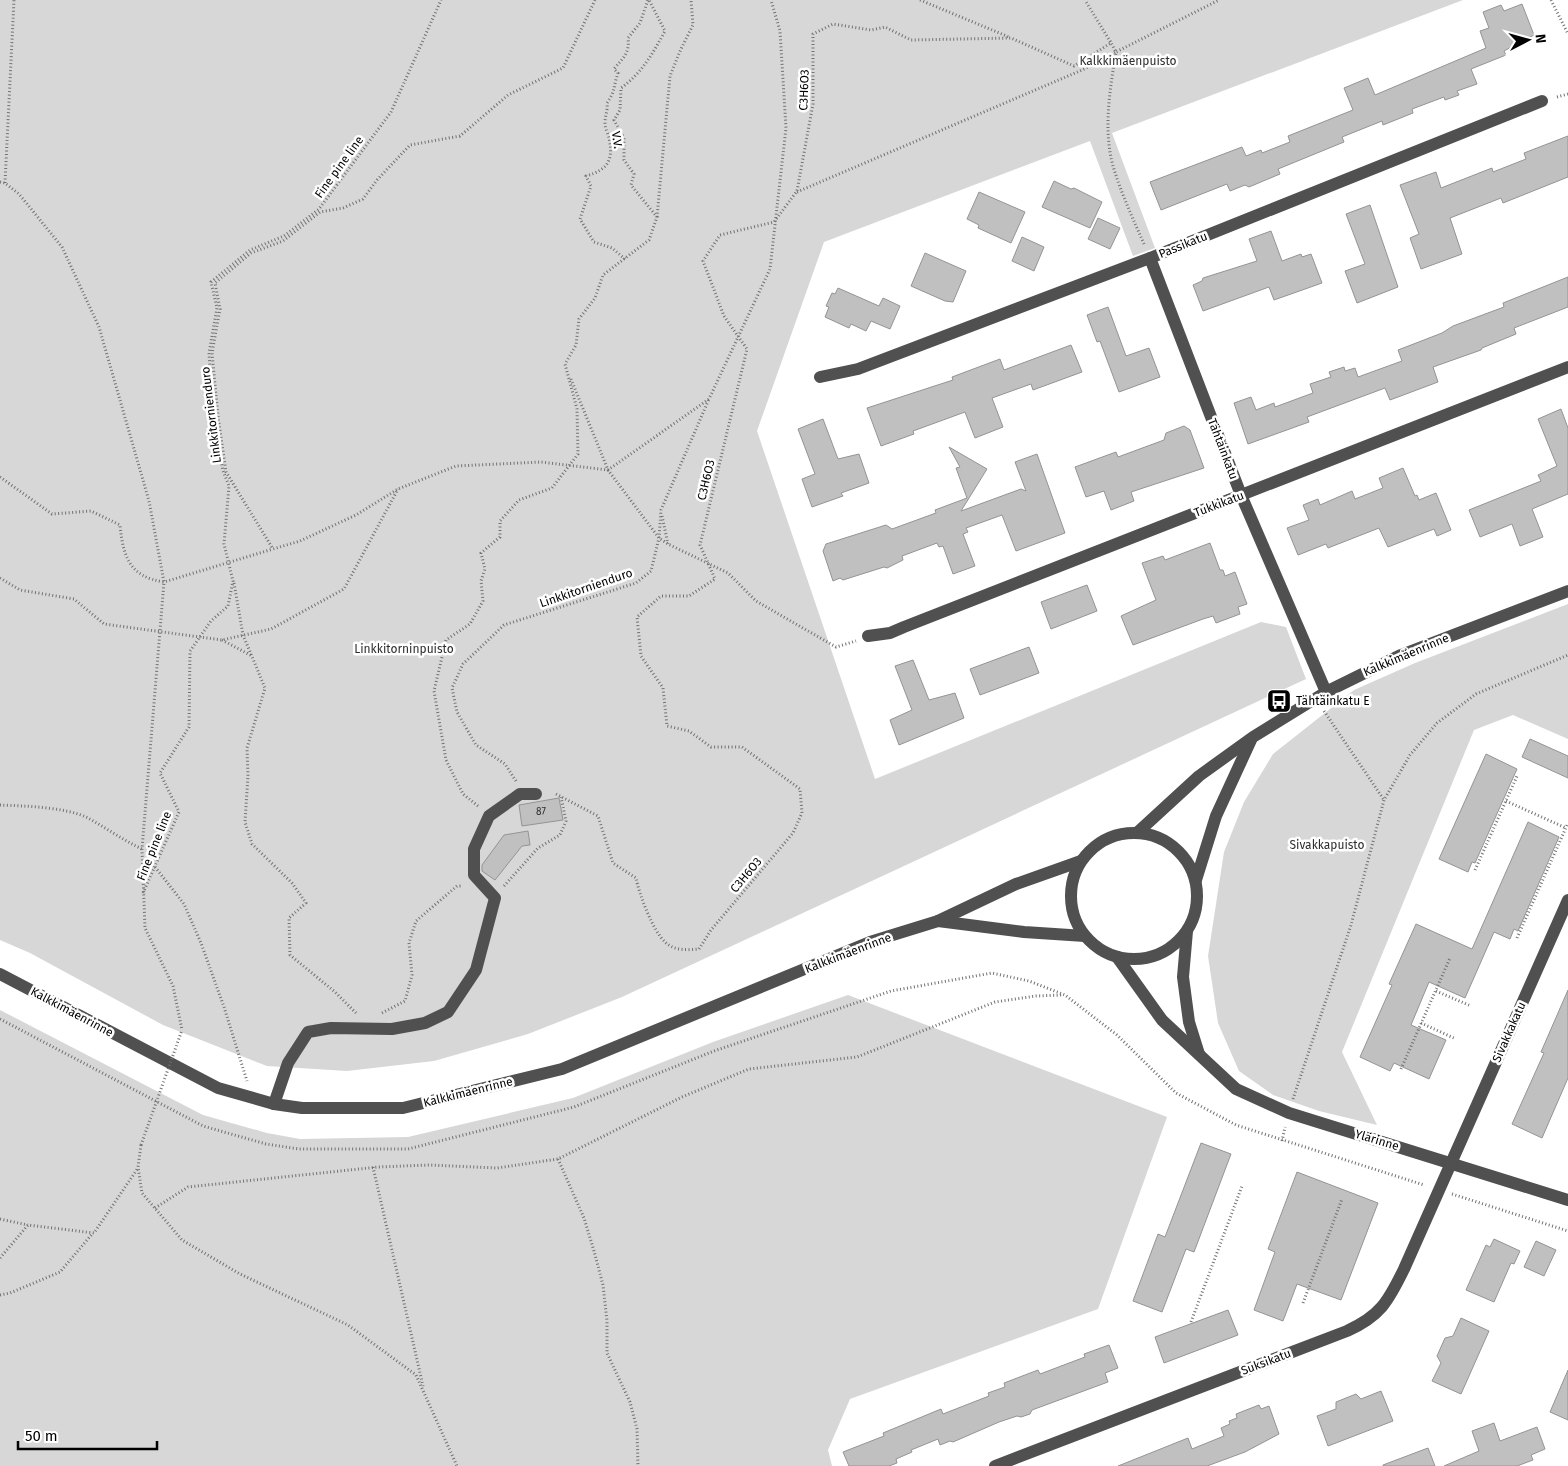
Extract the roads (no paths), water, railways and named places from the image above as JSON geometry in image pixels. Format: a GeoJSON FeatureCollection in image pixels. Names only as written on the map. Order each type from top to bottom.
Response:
{"type":"FeatureCollection","features":[{"type":"Feature","properties":{"kind":"street","name":"Passikatu"},"geometry":{"type":"LineString","coordinates":[[820,377],[858,368],[1150,258],[1542,100]]}},
{"type":"Feature","properties":{"kind":"street","name":"Tähtäinkatu"},"geometry":{"type":"LineString","coordinates":[[1150,258],[1320,695]]}},
{"type":"Feature","properties":{"kind":"street","name":"Tukkikatu"},"geometry":{"type":"LineString","coordinates":[[868,636],[890,633],[1568,367]]}},
{"type":"Feature","properties":{"kind":"street","name":"Kalkkimäenrinne"},"geometry":{"type":"LineString","coordinates":[[1138,832],[1199,776],[1252,737],[1320,695],[1401,655],[1568,591]]}},
{"type":"Feature","properties":{"kind":"street"},"geometry":{"type":"LineString","coordinates":[[1199,1054],[1190,1022],[1183,977],[1187,931],[1197,906],[1196,880],[1216,816],[1252,737]]}},
{"type":"Feature","properties":{"kind":"street"},"geometry":{"type":"LineString","coordinates":[[274,1104],[288,1063],[308,1032],[331,1028],[392,1029],[425,1023],[448,1012],[476,970],[495,898],[474,875],[474,849],[489,816],[520,794],[536,794]]}},
{"type":"Feature","properties":{"kind":"street"},"geometry":{"type":"LineString","coordinates":[[1187,931],[1179,941],[1157,956],[1137,959],[1117,957],[1094,945],[1077,924],[1071,899],[1075,872],[1081,860],[1090,850],[1112,836],[1138,832],[1164,839],[1175,847],[1184,856],[1196,880]]}},
{"type":"Feature","properties":{"kind":"street","name":"Kalkkimäenrinne"},"geometry":{"type":"LineString","coordinates":[[0,974],[218,1088],[274,1104],[302,1108],[403,1108],[562,1069],[870,942],[938,921],[1016,884],[1081,860]]}},
{"type":"Feature","properties":{"kind":"street","name":"Sivakkakatu"},"geometry":{"type":"LineString","coordinates":[[1451,1163],[1568,900]]}},
{"type":"Feature","properties":{"kind":"street","name":"Kalkkimäenrinne"},"geometry":{"type":"LineString","coordinates":[[938,921],[1024,932],[1085,936]]}},
{"type":"Feature","properties":{"kind":"street","name":"Ylärinne"},"geometry":{"type":"LineString","coordinates":[[1117,957],[1162,1020],[1236,1089],[1289,1112],[1568,1200]]}},
{"type":"Feature","properties":{"kind":"street","name":"Suksikatu"},"geometry":{"type":"LineString","coordinates":[[995,1466],[1346,1331],[1374,1316],[1389,1298],[1451,1163]]}},
{"type":"Feature","properties":{"kind":"place","name":"Tähtäinkatu E"},"geometry":{"type":"Point","coordinates":[1279,701]}},
{"type":"Feature","properties":{"kind":"park label","name":"Kalkkimäenpuisto"},"geometry":{"type":"Point","coordinates":[1128,61]}},
{"type":"Feature","properties":{"kind":"park label","name":"Linkkitorninpuisto"},"geometry":{"type":"Point","coordinates":[404,649]}},
{"type":"Feature","properties":{"kind":"park label","name":"Sivakkapuisto"},"geometry":{"type":"Point","coordinates":[1327,845]}}]}
